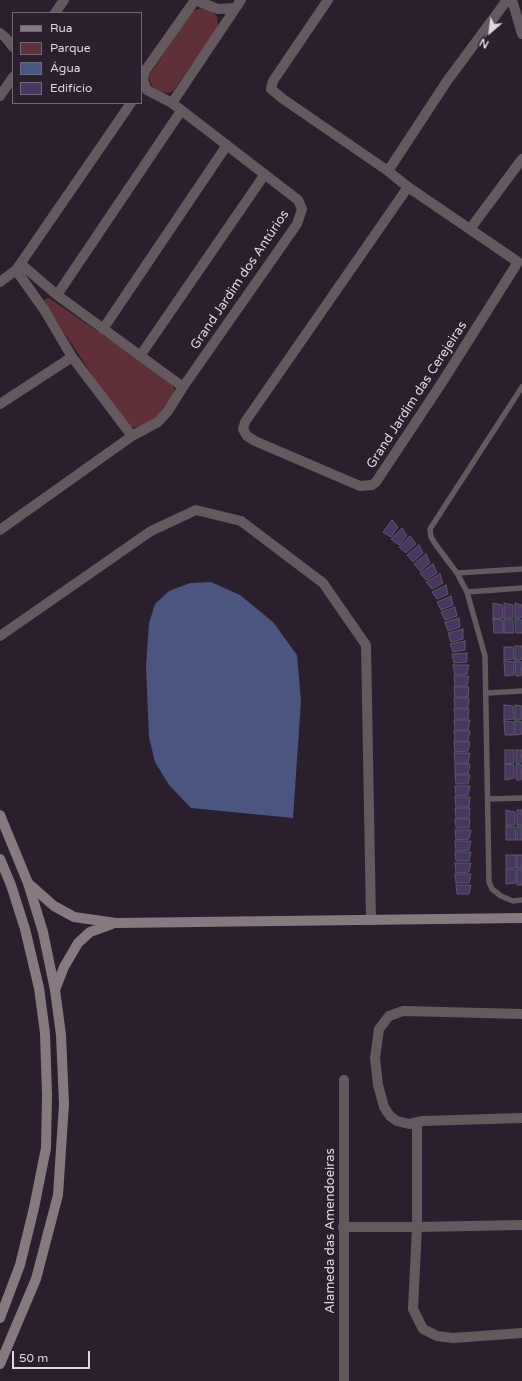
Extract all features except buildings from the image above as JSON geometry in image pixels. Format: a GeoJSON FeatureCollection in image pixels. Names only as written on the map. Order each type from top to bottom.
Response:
{"type":"FeatureCollection","features":[{"type":"Feature","properties":{"kind":"main road"},"geometry":{"type":"LineString","coordinates":[[0,815],[28,883],[43,932],[55,990],[61,1035],[64,1104],[58,1196],[36,1279],[0,1364]]}},
{"type":"Feature","properties":{"kind":"main road"},"geometry":{"type":"LineString","coordinates":[[0,859],[11,885],[25,929],[39,988],[45,1033],[47,1095],[46,1148],[34,1208],[20,1265],[0,1318]]}},
{"type":"Feature","properties":{"kind":"main road"},"geometry":{"type":"LineString","coordinates":[[28,883],[54,906],[74,917],[116,923],[522,918]]}},
{"type":"Feature","properties":{"kind":"main road"},"geometry":{"type":"LineString","coordinates":[[55,990],[64,967],[78,942],[90,932],[116,923]]}},
{"type":"Feature","properties":{"kind":"street"},"geometry":{"type":"LineString","coordinates":[[57,12],[64,0]]}},
{"type":"Feature","properties":{"kind":"street"},"geometry":{"type":"LineString","coordinates":[[144,91],[143,80],[145,72],[195,0],[218,9],[238,4]]}},
{"type":"Feature","properties":{"kind":"street","name":"Grand Jardim das Cerejeiras"},"geometry":{"type":"LineString","coordinates":[[328,0],[273,81],[271,89],[283,99],[388,171],[408,188],[521,261],[442,384],[376,482],[372,485],[360,486],[255,442],[247,436],[243,429],[246,422],[408,188]]}},
{"type":"Feature","properties":{"kind":"street"},"geometry":{"type":"LineString","coordinates":[[388,171],[447,81],[507,0]]}},
{"type":"Feature","properties":{"kind":"street"},"geometry":{"type":"LineString","coordinates":[[512,0],[522,34]]}},
{"type":"Feature","properties":{"kind":"street"},"geometry":{"type":"LineString","coordinates":[[172,103],[238,4]]}},
{"type":"Feature","properties":{"kind":"street"},"geometry":{"type":"LineString","coordinates":[[0,33],[12,46]]}},
{"type":"Feature","properties":{"kind":"street"},"geometry":{"type":"LineString","coordinates":[[0,96],[12,78]]}},
{"type":"Feature","properties":{"kind":"street","name":"Grand Jardim dos Antúrios"},"geometry":{"type":"LineString","coordinates":[[0,530],[132,436],[158,422],[168,411],[183,387],[240,307],[297,224],[300,216],[302,209],[298,200],[172,103],[144,91]]}},
{"type":"Feature","properties":{"kind":"street"},"geometry":{"type":"LineString","coordinates":[[0,282],[18,267],[130,104]]}},
{"type":"Feature","properties":{"kind":"street"},"geometry":{"type":"LineString","coordinates":[[57,295],[181,111]]}},
{"type":"Feature","properties":{"kind":"street"},"geometry":{"type":"LineString","coordinates":[[102,329],[227,144]]}},
{"type":"Feature","properties":{"kind":"street"},"geometry":{"type":"LineString","coordinates":[[470,229],[522,159]]}},
{"type":"Feature","properties":{"kind":"street"},"geometry":{"type":"LineString","coordinates":[[140,356],[265,174]]}},
{"type":"Feature","properties":{"kind":"street"},"geometry":{"type":"LineString","coordinates":[[18,267],[183,387]]}},
{"type":"Feature","properties":{"kind":"street"},"geometry":{"type":"LineString","coordinates":[[18,267],[72,357],[132,436]]}},
{"type":"Feature","properties":{"kind":"street"},"geometry":{"type":"LineString","coordinates":[[0,404],[72,357]]}},
{"type":"Feature","properties":{"kind":"street"},"geometry":{"type":"LineString","coordinates":[[0,636],[151,531],[196,510],[241,521],[323,583],[366,645],[371,920]]}},
{"type":"Feature","properties":{"kind":"street"},"geometry":{"type":"LineString","coordinates":[[522,1014],[403,1012],[389,1016],[379,1029],[375,1058],[378,1085],[384,1108],[390,1116],[397,1121],[409,1124],[417,1122],[522,1118]]}},
{"type":"Feature","properties":{"kind":"street","name":"Alameda das Amendoeiras"},"geometry":{"type":"LineString","coordinates":[[344,1080],[344,1381]]}},
{"type":"Feature","properties":{"kind":"street"},"geometry":{"type":"LineString","coordinates":[[417,1122],[417,1227],[413,1309],[423,1329],[437,1336],[453,1338],[522,1333]]}},
{"type":"Feature","properties":{"kind":"street"},"geometry":{"type":"LineString","coordinates":[[343,1227],[522,1225]]}},
{"type":"Feature","properties":{"kind":"lane"},"geometry":{"type":"LineString","coordinates":[[522,387],[430,529],[431,537],[457,573],[467,592],[485,656],[489,799],[489,882],[492,889],[501,896],[512,900],[522,900]]}},
{"type":"Feature","properties":{"kind":"lane"},"geometry":{"type":"LineString","coordinates":[[457,573],[522,569]]}},
{"type":"Feature","properties":{"kind":"lane"},"geometry":{"type":"LineString","coordinates":[[467,592],[522,588]]}},
{"type":"Feature","properties":{"kind":"lane"},"geometry":{"type":"LineString","coordinates":[[487,693],[522,690]]}},
{"type":"Feature","properties":{"kind":"lane"},"geometry":{"type":"LineString","coordinates":[[489,799],[522,798]]}},
{"type":"Feature","properties":{"kind":"green space"},"geometry":{"type":"Polygon","coordinates":[[[202,8],[211,11],[217,16],[218,27],[173,91],[169,93],[159,91],[153,87],[149,76],[193,11],[202,8]]]}},
{"type":"Feature","properties":{"kind":"green space"},"geometry":{"type":"Polygon","coordinates":[[[49,298],[170,381],[175,390],[173,397],[158,418],[141,428],[132,427],[124,423],[44,302],[45,299],[49,298]]]}},
{"type":"Feature","properties":{"kind":"water"},"geometry":{"type":"Polygon","coordinates":[[[211,582],[240,595],[273,622],[297,655],[301,701],[293,818],[191,808],[169,785],[155,762],[149,737],[146,667],[149,623],[155,604],[169,591],[190,583],[211,582]]]}}]}
